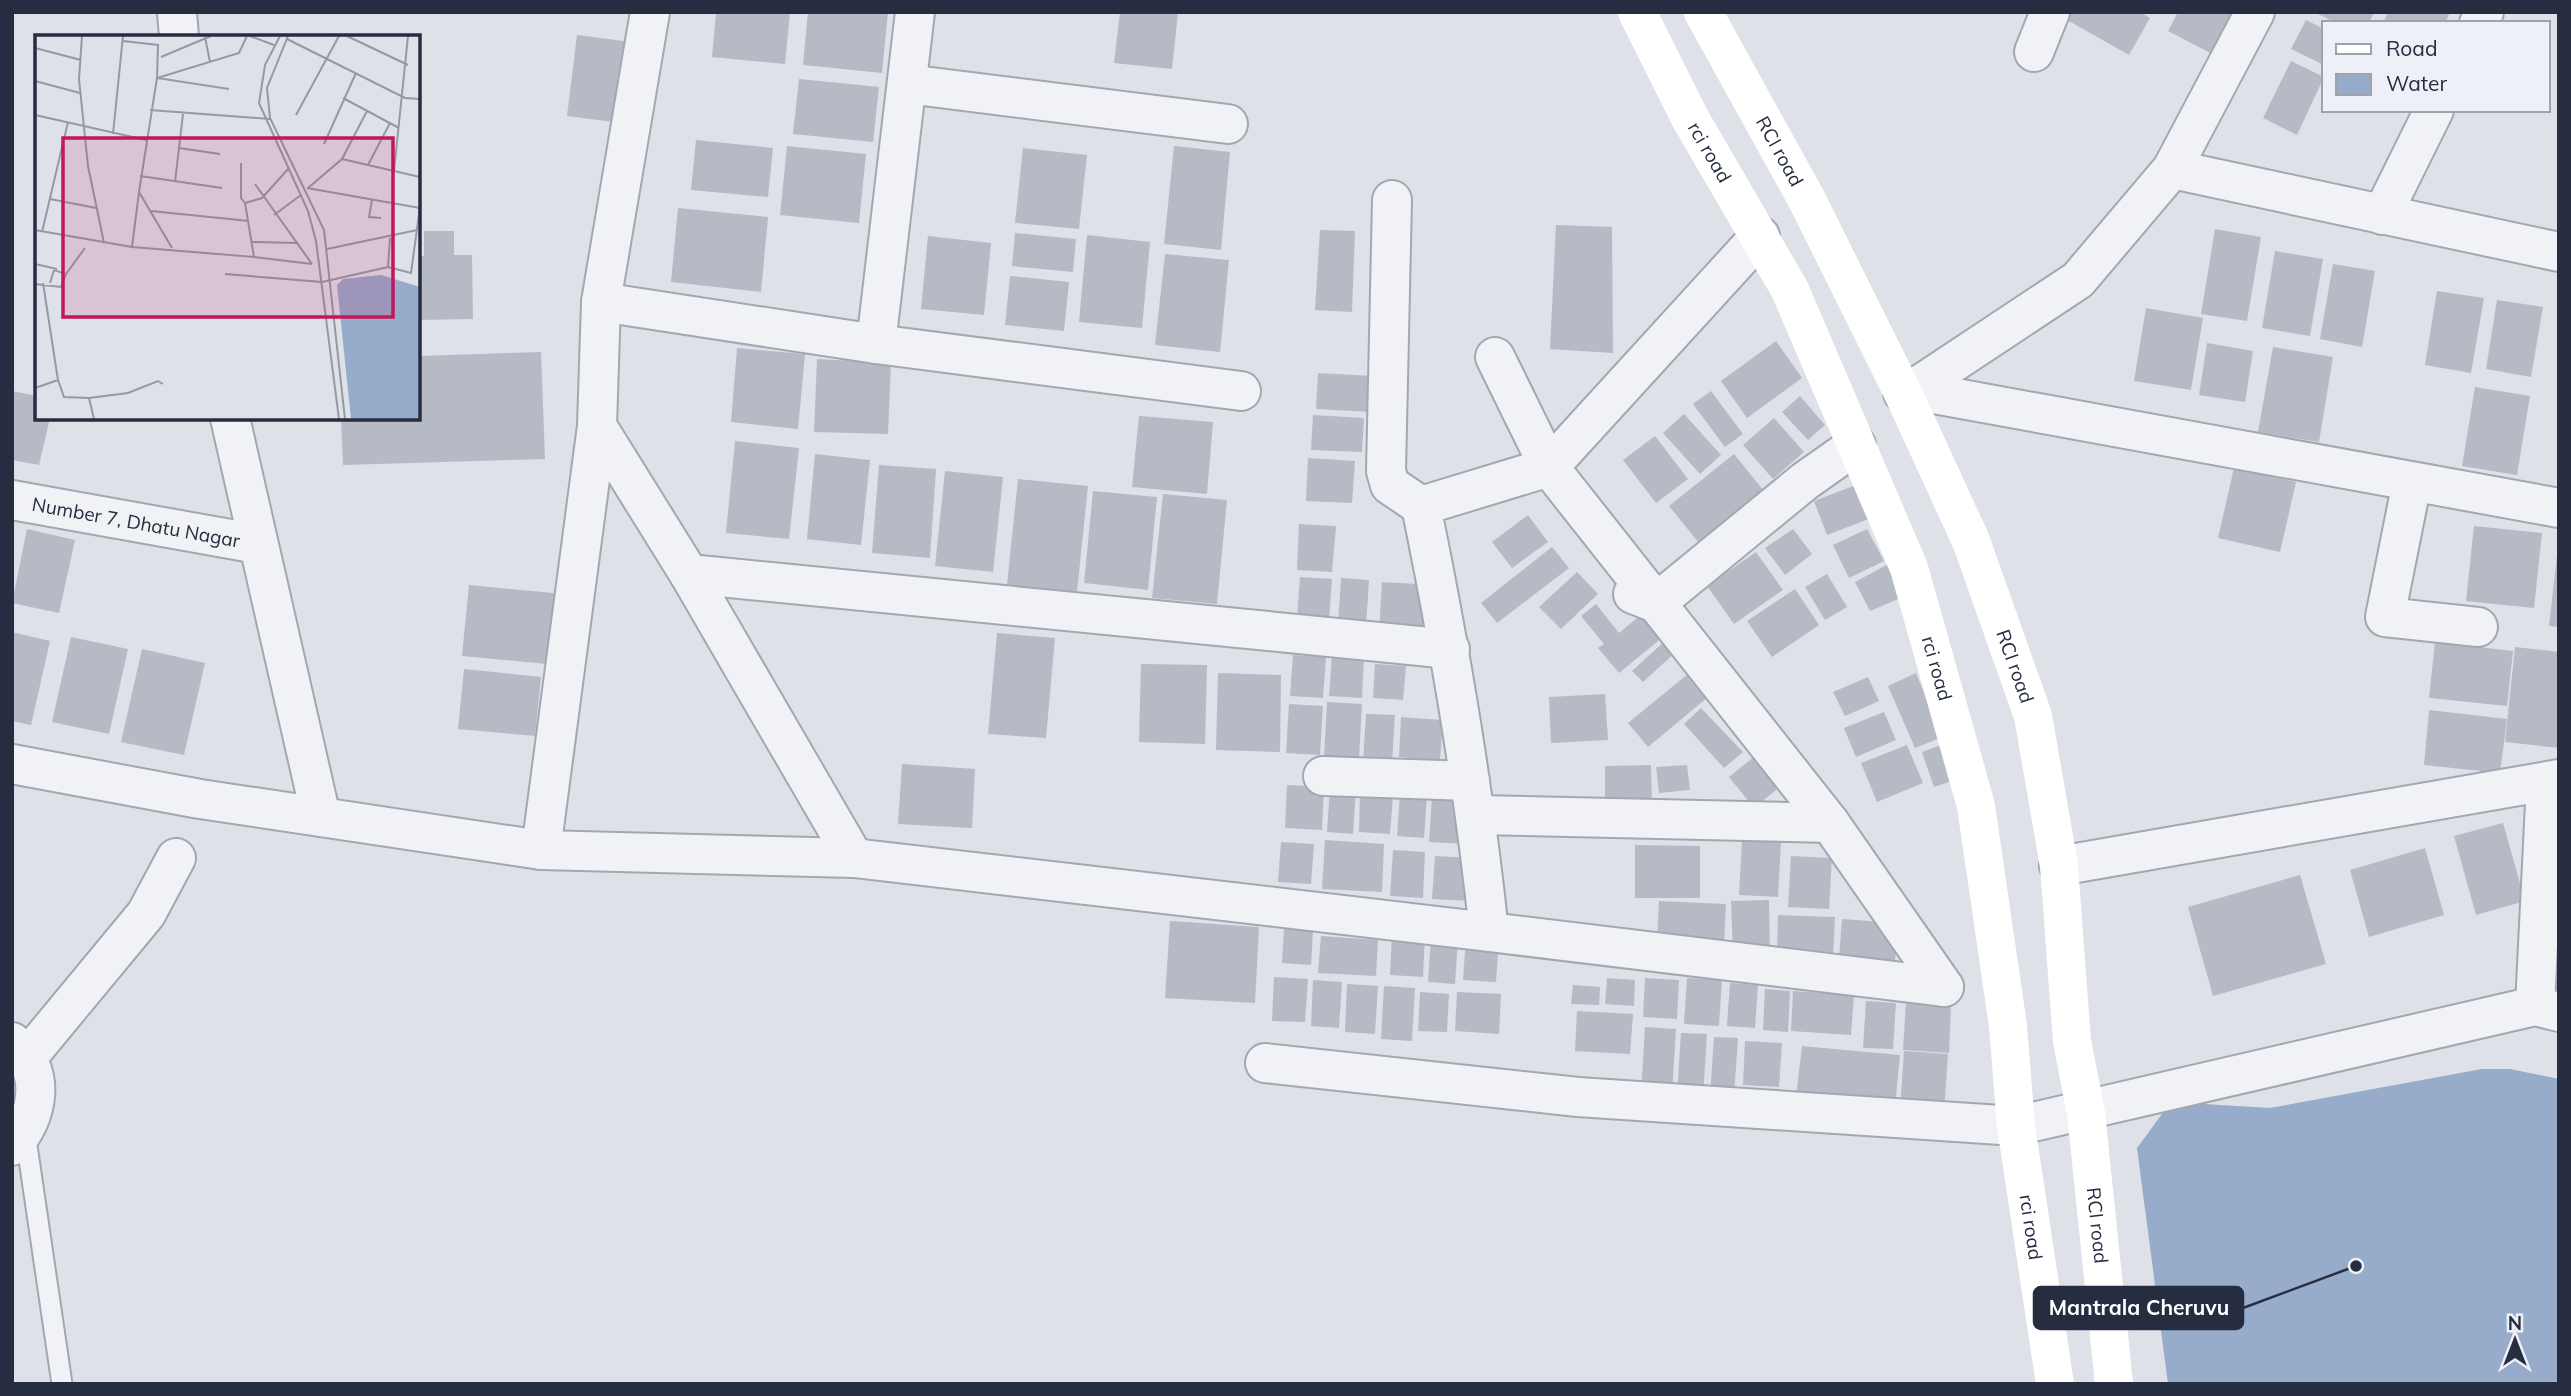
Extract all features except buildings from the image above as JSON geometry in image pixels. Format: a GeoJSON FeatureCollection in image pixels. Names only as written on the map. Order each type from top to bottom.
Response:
{"type":"FeatureCollection","features":[{"type":"Feature","properties":{"kind":"main road","name":"rci road"},"geometry":{"type":"LineString","coordinates":[[1637,12],[1690,118],[1790,290],[1909,568],[1976,806],[2008,1026],[2016,1126],[2055,1384]]}},
{"type":"Feature","properties":{"kind":"main road","name":"RCI road"},"geometry":{"type":"LineString","coordinates":[[1703,12],[1807,200],[1908,392],[1971,541],[2033,716],[2059,866],[2072,1041],[2086,1112],[2114,1384]]}},
{"type":"Feature","properties":{"kind":"street"},"geometry":{"type":"LineString","coordinates":[[177,12],[179,35]]}},
{"type":"Feature","properties":{"kind":"street"},"geometry":{"type":"LineString","coordinates":[[876,344],[915,12]]}},
{"type":"Feature","properties":{"kind":"street"},"geometry":{"type":"LineString","coordinates":[[2034,52],[2050,12]]}},
{"type":"Feature","properties":{"kind":"street"},"geometry":{"type":"LineString","coordinates":[[1908,392],[2078,280],[2172,169],[2255,12]]}},
{"type":"Feature","properties":{"kind":"street"},"geometry":{"type":"LineString","coordinates":[[541,850],[597,426],[601,302],[641,14]]}},
{"type":"Feature","properties":{"kind":"street"},"geometry":{"type":"LineString","coordinates":[[907,84],[1228,124]]}},
{"type":"Feature","properties":{"kind":"street"},"geometry":{"type":"LineString","coordinates":[[2382,215],[2433,112]]}},
{"type":"Feature","properties":{"kind":"street"},"geometry":{"type":"LineString","coordinates":[[2172,169],[2559,253]]}},
{"type":"Feature","properties":{"kind":"street"},"geometry":{"type":"LineString","coordinates":[[1392,200],[1386,471],[1390,485],[1421,506],[1450,649],[1474,798],[1489,932]]}},
{"type":"Feature","properties":{"kind":"street"},"geometry":{"type":"LineString","coordinates":[[1421,506],[1549,467],[1760,236]]}},
{"type":"Feature","properties":{"kind":"street"},"geometry":{"type":"LineString","coordinates":[[601,302],[876,344],[1241,391]]}},
{"type":"Feature","properties":{"kind":"street"},"geometry":{"type":"LineString","coordinates":[[12,764],[200,799],[541,850],[854,858],[1944,987],[1830,822],[1643,598],[1549,467],[1495,357]]}},
{"type":"Feature","properties":{"kind":"street"},"geometry":{"type":"LineString","coordinates":[[1908,392],[2559,508]]}},
{"type":"Feature","properties":{"kind":"street"},"geometry":{"type":"LineString","coordinates":[[230,420],[321,817]]}},
{"type":"Feature","properties":{"kind":"street"},"geometry":{"type":"LineString","coordinates":[[597,426],[689,574],[854,858]]}},
{"type":"Feature","properties":{"kind":"street"},"geometry":{"type":"LineString","coordinates":[[1643,598],[1856,445]]}},
{"type":"Feature","properties":{"kind":"street"},"geometry":{"type":"LineString","coordinates":[[2412,482],[2385,617],[2478,627]]}},
{"type":"Feature","properties":{"kind":"street","name":"Number 7, Dhatu Nagar"},"geometry":{"type":"LineString","coordinates":[[12,500],[258,544]]}},
{"type":"Feature","properties":{"kind":"street"},"geometry":{"type":"LineString","coordinates":[[689,574],[1450,649]]}},
{"type":"Feature","properties":{"kind":"street"},"geometry":{"type":"LineString","coordinates":[[1323,776],[1474,798],[1830,822]]}},
{"type":"Feature","properties":{"kind":"street"},"geometry":{"type":"LineString","coordinates":[[1265,1063],[1578,1097],[2016,1126],[2547,1009],[2552,781],[2059,866]]}},
{"type":"Feature","properties":{"kind":"street"},"geometry":{"type":"LineString","coordinates":[[19,1139],[35,1109],[36,1086],[19,1051],[146,914],[176,858]]}},
{"type":"Feature","properties":{"kind":"lane"},"geometry":{"type":"LineString","coordinates":[[19,1139],[62,1384]]}},
{"type":"Feature","properties":{"kind":"water"},"geometry":{"type":"Polygon","coordinates":[[[2482,1069],[2510,1069],[2559,1079],[2559,1384],[2168,1384],[2137,1148],[2162,1114],[2187,1103],[2270,1108],[2482,1069]]]}},
{"type":"Feature","properties":{"kind":"place","name":"Mantrala Cheruvu"},"geometry":{"type":"Point","coordinates":[2356,1266]}}]}
